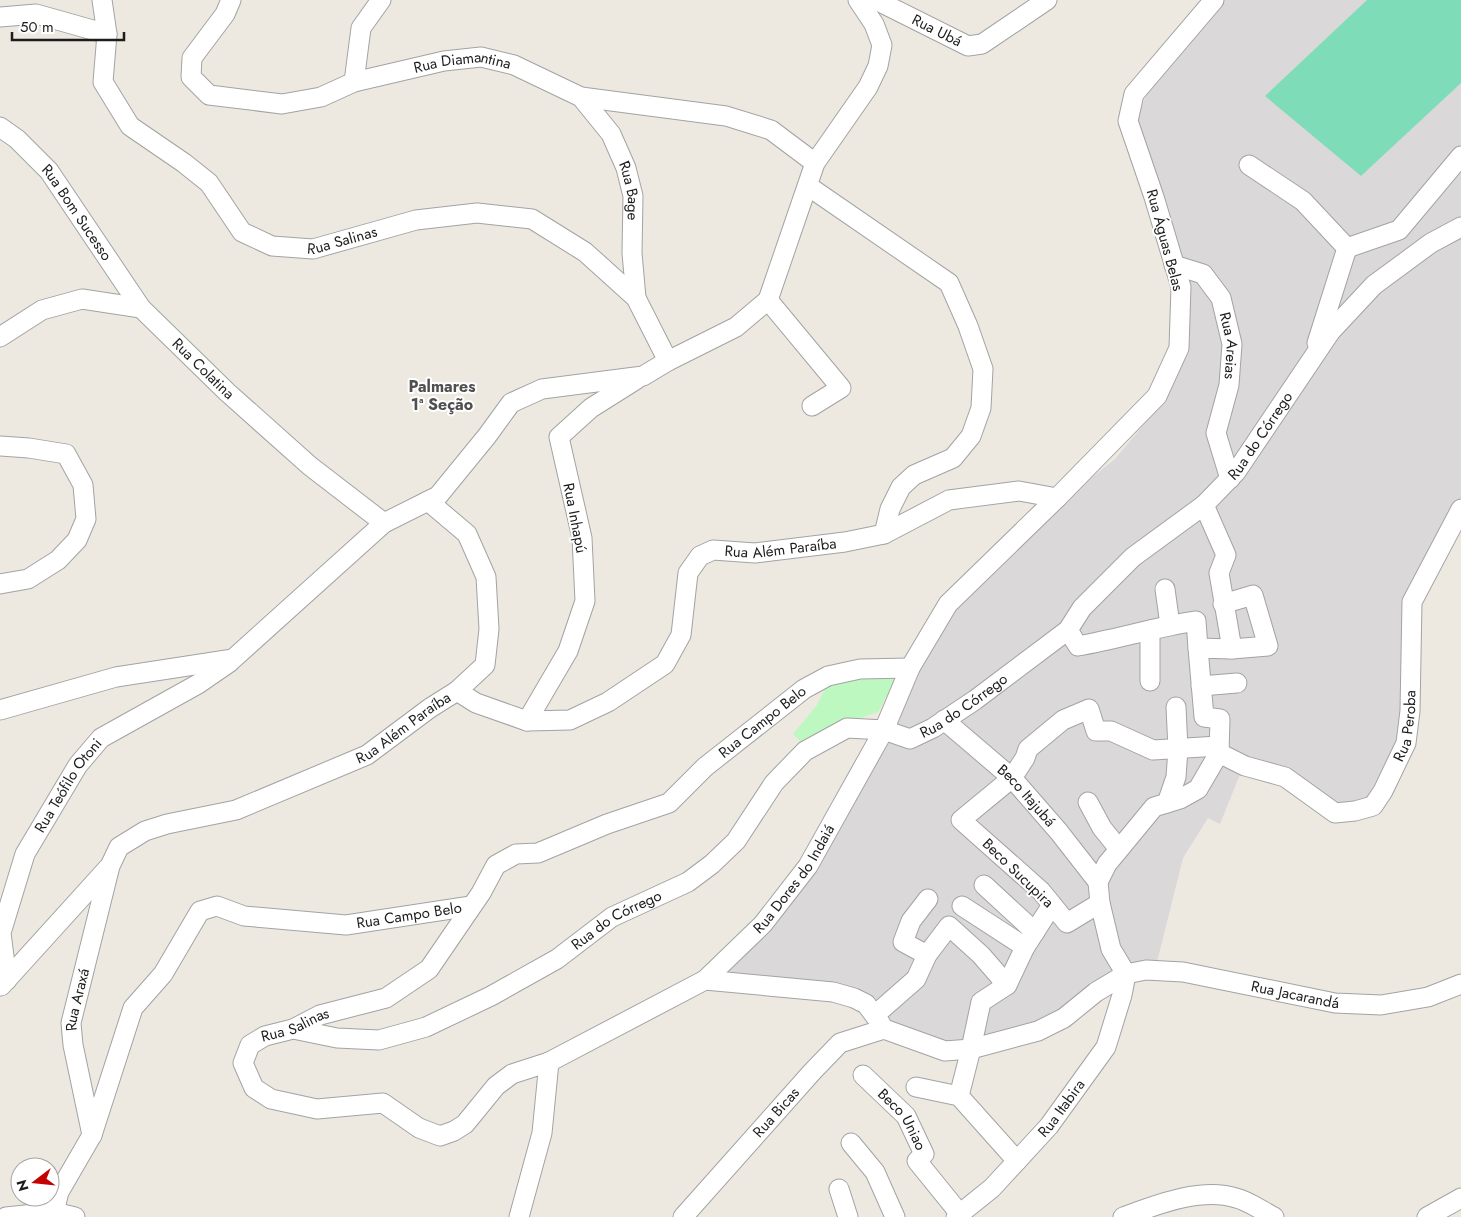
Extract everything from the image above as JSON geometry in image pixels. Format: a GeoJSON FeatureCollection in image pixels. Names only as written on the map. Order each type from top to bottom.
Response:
{"type":"FeatureCollection","features":[{"type":"Feature","properties":{"kind":"street","name":"Rua Salinas"},"geometry":{"type":"LineString","coordinates":[[102,0],[107,34],[103,82],[130,126],[209,182],[242,232],[272,246],[313,249],[416,220],[477,213],[532,219],[585,252],[636,298],[668,361]]}},
{"type":"Feature","properties":{"kind":"street","name":"Rua Diamantina"},"geometry":{"type":"LineString","coordinates":[[231,0],[225,14],[192,58],[190,77],[208,95],[282,104],[321,97],[354,82],[444,61],[481,57],[514,65],[581,97],[726,116],[771,130],[815,163]]}},
{"type":"Feature","properties":{"kind":"street"},"geometry":{"type":"LineString","coordinates":[[354,82],[361,28],[381,0]]}},
{"type":"Feature","properties":{"kind":"street"},"geometry":{"type":"LineString","coordinates":[[642,376],[736,326],[768,300],[815,163],[868,87],[878,66],[882,46],[874,24],[858,0]]}},
{"type":"Feature","properties":{"kind":"street","name":"Rua Ubá"},"geometry":{"type":"LineString","coordinates":[[876,0],[968,46],[982,44],[1047,0]]}},
{"type":"Feature","properties":{"kind":"street","name":"Rua Águas Belas"},"geometry":{"type":"LineString","coordinates":[[1057,498],[1157,396],[1179,348],[1181,287],[1154,197],[1128,121],[1134,94],[1214,0]]}},
{"type":"Feature","properties":{"kind":"street"},"geometry":{"type":"LineString","coordinates":[[0,17],[36,14],[107,34]]}},
{"type":"Feature","properties":{"kind":"street","name":"Rua Bage"},"geometry":{"type":"LineString","coordinates":[[581,97],[611,134],[626,168],[633,196],[632,252],[636,298]]}},
{"type":"Feature","properties":{"kind":"street","name":"Rua Bom Sucesso"},"geometry":{"type":"LineString","coordinates":[[0,127],[17,139],[48,171],[141,308]]}},
{"type":"Feature","properties":{"kind":"street"},"geometry":{"type":"LineString","coordinates":[[1347,248],[1399,230],[1461,156]]}},
{"type":"Feature","properties":{"kind":"street"},"geometry":{"type":"LineString","coordinates":[[1249,165],[1303,201],[1347,248]]}},
{"type":"Feature","properties":{"kind":"street"},"geometry":{"type":"LineString","coordinates":[[808,186],[949,283],[968,326],[983,369],[981,408],[971,436],[953,458],[914,475],[902,488],[890,509],[884,534]]}},
{"type":"Feature","properties":{"kind":"street","name":"Rua do Córrego"},"geometry":{"type":"LineString","coordinates":[[293,1029],[337,1038],[379,1040],[426,1027],[491,996],[556,959],[612,917],[688,882],[712,864],[736,841],[774,783],[804,751],[847,728],[884,730],[910,739],[933,728],[975,700],[1068,630],[1082,608],[1133,557],[1204,505],[1236,472],[1331,331],[1374,285],[1431,243],[1461,227]]}},
{"type":"Feature","properties":{"kind":"street"},"geometry":{"type":"LineString","coordinates":[[1311,360],[1347,248]]}},
{"type":"Feature","properties":{"kind":"street","name":"Rua Areias"},"geometry":{"type":"LineString","coordinates":[[1174,265],[1203,274],[1221,298],[1232,344],[1229,385],[1216,433],[1230,479]]}},
{"type":"Feature","properties":{"kind":"street"},"geometry":{"type":"LineString","coordinates":[[0,337],[42,310],[82,298],[141,308]]}},
{"type":"Feature","properties":{"kind":"street"},"geometry":{"type":"LineString","coordinates":[[768,300],[841,388],[812,406]]}},
{"type":"Feature","properties":{"kind":"street","name":"Rua Colatina"},"geometry":{"type":"LineString","coordinates":[[141,308],[227,392],[289,448],[384,523]]}},
{"type":"Feature","properties":{"kind":"street","name":"Rua Teófilo Otoni"},"geometry":{"type":"LineString","coordinates":[[3,984],[1,933],[25,854],[78,764],[101,738],[198,684],[233,659],[384,523],[438,496],[511,403],[542,389],[642,376]]}},
{"type":"Feature","properties":{"kind":"street","name":"Rua Inhapú"},"geometry":{"type":"LineString","coordinates":[[527,721],[568,651],[585,601],[582,538],[558,437],[591,408],[642,376]]}},
{"type":"Feature","properties":{"kind":"street"},"geometry":{"type":"LineString","coordinates":[[0,446],[29,448],[66,454],[83,485],[86,519],[77,540],[58,560],[28,579],[0,584]]}},
{"type":"Feature","properties":{"kind":"street","name":"Rua Além Paraíba"},"geometry":{"type":"LineString","coordinates":[[110,866],[119,847],[145,831],[166,824],[236,810],[367,755],[430,708],[457,691],[476,703],[527,721],[570,720],[608,702],[665,664],[681,635],[688,573],[700,556],[713,550],[755,553],[845,542],[884,534],[948,500],[1019,491],[1057,498]]}},
{"type":"Feature","properties":{"kind":"street","name":"Rua Dores do Indaiá"},"geometry":{"type":"LineString","coordinates":[[549,1062],[705,980],[763,924],[808,866],[884,730],[910,668],[948,604],[1057,498]]}},
{"type":"Feature","properties":{"kind":"street"},"geometry":{"type":"LineString","coordinates":[[428,501],[467,534],[486,577],[489,629],[485,665],[457,691]]}},
{"type":"Feature","properties":{"kind":"street"},"geometry":{"type":"LineString","coordinates":[[1204,505],[1226,555],[1219,573],[1232,649]]}},
{"type":"Feature","properties":{"kind":"street","name":"Rua Peroba"},"geometry":{"type":"LineString","coordinates":[[1219,750],[1245,766],[1285,777],[1335,813],[1355,811],[1373,806],[1383,791],[1406,743],[1410,711],[1412,602],[1461,509]]}},
{"type":"Feature","properties":{"kind":"street"},"geometry":{"type":"LineString","coordinates":[[1165,589],[1170,625]]}},
{"type":"Feature","properties":{"kind":"street"},"geometry":{"type":"LineString","coordinates":[[1198,648],[1232,649],[1268,646],[1253,595],[1223,604]]}},
{"type":"Feature","properties":{"kind":"street"},"geometry":{"type":"LineString","coordinates":[[705,980],[833,992],[854,998],[866,1004],[880,1022],[945,1051],[971,1049],[1038,1032],[1064,1018],[1096,992],[1126,974],[1111,949],[1100,904],[1098,882],[1107,864],[1154,807],[1180,799],[1198,789],[1219,750],[1220,719],[1204,717],[1196,621],[1078,646],[1068,630]]}},
{"type":"Feature","properties":{"kind":"street"},"geometry":{"type":"LineString","coordinates":[[1150,630],[1150,681]]}},
{"type":"Feature","properties":{"kind":"street"},"geometry":{"type":"LineString","coordinates":[[0,710],[116,677],[233,659]]}},
{"type":"Feature","properties":{"kind":"street","name":"Rua Campo Belo"},"geometry":{"type":"LineString","coordinates":[[54,1212],[59,1192],[92,1136],[132,1008],[163,974],[200,911],[217,906],[244,916],[346,925],[471,906],[481,893],[496,865],[516,854],[538,853],[606,824],[669,803],[705,767],[804,688],[828,676],[860,669],[910,668]]}},
{"type":"Feature","properties":{"kind":"street"},"geometry":{"type":"LineString","coordinates":[[1201,686],[1237,683]]}},
{"type":"Feature","properties":{"kind":"street"},"geometry":{"type":"LineString","coordinates":[[1167,803],[1176,777],[1178,749],[1176,707]]}},
{"type":"Feature","properties":{"kind":"street"},"geometry":{"type":"LineString","coordinates":[[1012,778],[1025,758],[1028,749],[1063,720],[1090,710],[1096,731],[1111,731],[1153,750],[1219,750]]}},
{"type":"Feature","properties":{"kind":"street","name":"Beco Itajubá"},"geometry":{"type":"LineString","coordinates":[[944,720],[1012,778],[1060,832],[1098,882]]}},
{"type":"Feature","properties":{"kind":"street","name":"Beco Sucupira"},"geometry":{"type":"LineString","coordinates":[[1012,778],[961,820],[1041,892],[1067,923],[1100,904]]}},
{"type":"Feature","properties":{"kind":"street"},"geometry":{"type":"LineString","coordinates":[[1088,802],[1102,828],[1119,849]]}},
{"type":"Feature","properties":{"kind":"street","name":"Rua Teófilo Otoni"},"geometry":{"type":"LineString","coordinates":[[3,984],[110,866]]}},
{"type":"Feature","properties":{"kind":"street","name":"Rua Araxá"},"geometry":{"type":"LineString","coordinates":[[92,1136],[71,1023],[110,866]]}},
{"type":"Feature","properties":{"kind":"street","name":"Beco Sucupira"},"geometry":{"type":"LineString","coordinates":[[984,885],[1030,939]]}},
{"type":"Feature","properties":{"kind":"street"},"geometry":{"type":"LineString","coordinates":[[927,955],[903,942],[911,921],[928,899]]}},
{"type":"Feature","properties":{"kind":"street"},"geometry":{"type":"LineString","coordinates":[[959,1096],[981,1002],[1007,985],[1030,939],[1052,905]]}},
{"type":"Feature","properties":{"kind":"street","name":"Rua Salinas"},"geometry":{"type":"LineString","coordinates":[[471,906],[429,970],[386,998],[320,1015],[293,1029],[265,1036],[250,1045],[243,1063],[254,1088],[271,1099],[316,1109],[384,1103],[419,1128],[440,1136],[454,1131],[465,1124],[496,1086],[512,1074],[549,1062]]}},
{"type":"Feature","properties":{"kind":"street"},"geometry":{"type":"LineString","coordinates":[[962,906],[1030,939]]}},
{"type":"Feature","properties":{"kind":"street"},"geometry":{"type":"LineString","coordinates":[[880,1022],[916,979],[927,955],[949,926],[981,955],[1007,985]]}},
{"type":"Feature","properties":{"kind":"street","name":"Rua Jacarandá"},"geometry":{"type":"LineString","coordinates":[[1126,974],[1146,970],[1182,972],[1335,1003],[1381,1005],[1428,997],[1461,984]]}},
{"type":"Feature","properties":{"kind":"street","name":"Rua Itabira"},"geometry":{"type":"LineString","coordinates":[[958,1216],[992,1188],[1049,1126],[1106,1047],[1122,995],[1126,974]]}},
{"type":"Feature","properties":{"kind":"street","name":"Rua Bicas"},"geometry":{"type":"LineString","coordinates":[[684,1217],[840,1043],[880,1022]]}},
{"type":"Feature","properties":{"kind":"street"},"geometry":{"type":"LineString","coordinates":[[519,1217],[542,1132],[549,1062]]}},
{"type":"Feature","properties":{"kind":"street","name":"Beco Uniao"},"geometry":{"type":"LineString","coordinates":[[863,1076],[906,1116],[924,1154],[917,1161],[958,1216]]}},
{"type":"Feature","properties":{"kind":"street"},"geometry":{"type":"LineString","coordinates":[[916,1087],[959,1096],[1017,1161]]}},
{"type":"Feature","properties":{"kind":"street"},"geometry":{"type":"LineString","coordinates":[[851,1143],[875,1172],[895,1217]]}},
{"type":"Feature","properties":{"kind":"street"},"geometry":{"type":"LineString","coordinates":[[839,1189],[848,1217]]}},
{"type":"Feature","properties":{"kind":"street"},"geometry":{"type":"LineString","coordinates":[[1123,1217],[1160,1203],[1208,1194],[1236,1198],[1274,1217]]}},
{"type":"Feature","properties":{"kind":"street"},"geometry":{"type":"LineString","coordinates":[[1427,1217],[1461,1198]]}},
{"type":"Feature","properties":{"kind":"street"},"geometry":{"type":"LineString","coordinates":[[6,1217],[54,1212],[75,1217]]}},
{"type":"Feature","properties":{"kind":"shaded area"},"geometry":{"type":"Polygon","coordinates":[[[1224,0],[1461,0],[1461,519],[1420,603],[1416,703],[1362,808],[1322,811],[1290,784],[1241,772],[1220,824],[1208,818],[1183,858],[1155,970],[1040,1035],[947,1056],[909,1049],[846,1003],[709,989],[802,877],[880,728],[981,566],[1115,459],[1170,393],[1186,325],[1133,125],[1147,94],[1224,0]]]}},
{"type":"Feature","properties":{"kind":"green space"},"geometry":{"type":"Polygon","coordinates":[[[1367,0],[1461,0],[1461,83],[1361,176],[1265,96],[1367,0]]]}},
{"type":"Feature","properties":{"kind":"green space"},"geometry":{"type":"Polygon","coordinates":[[[898,675],[878,712],[821,731],[803,744],[793,734],[817,705],[828,683],[858,676],[898,675]]]}},
{"type":"Feature","properties":{"kind":"district","name":"Palmares 1ª Seção"},"geometry":{"type":"Point","coordinates":[442,395]}}]}
